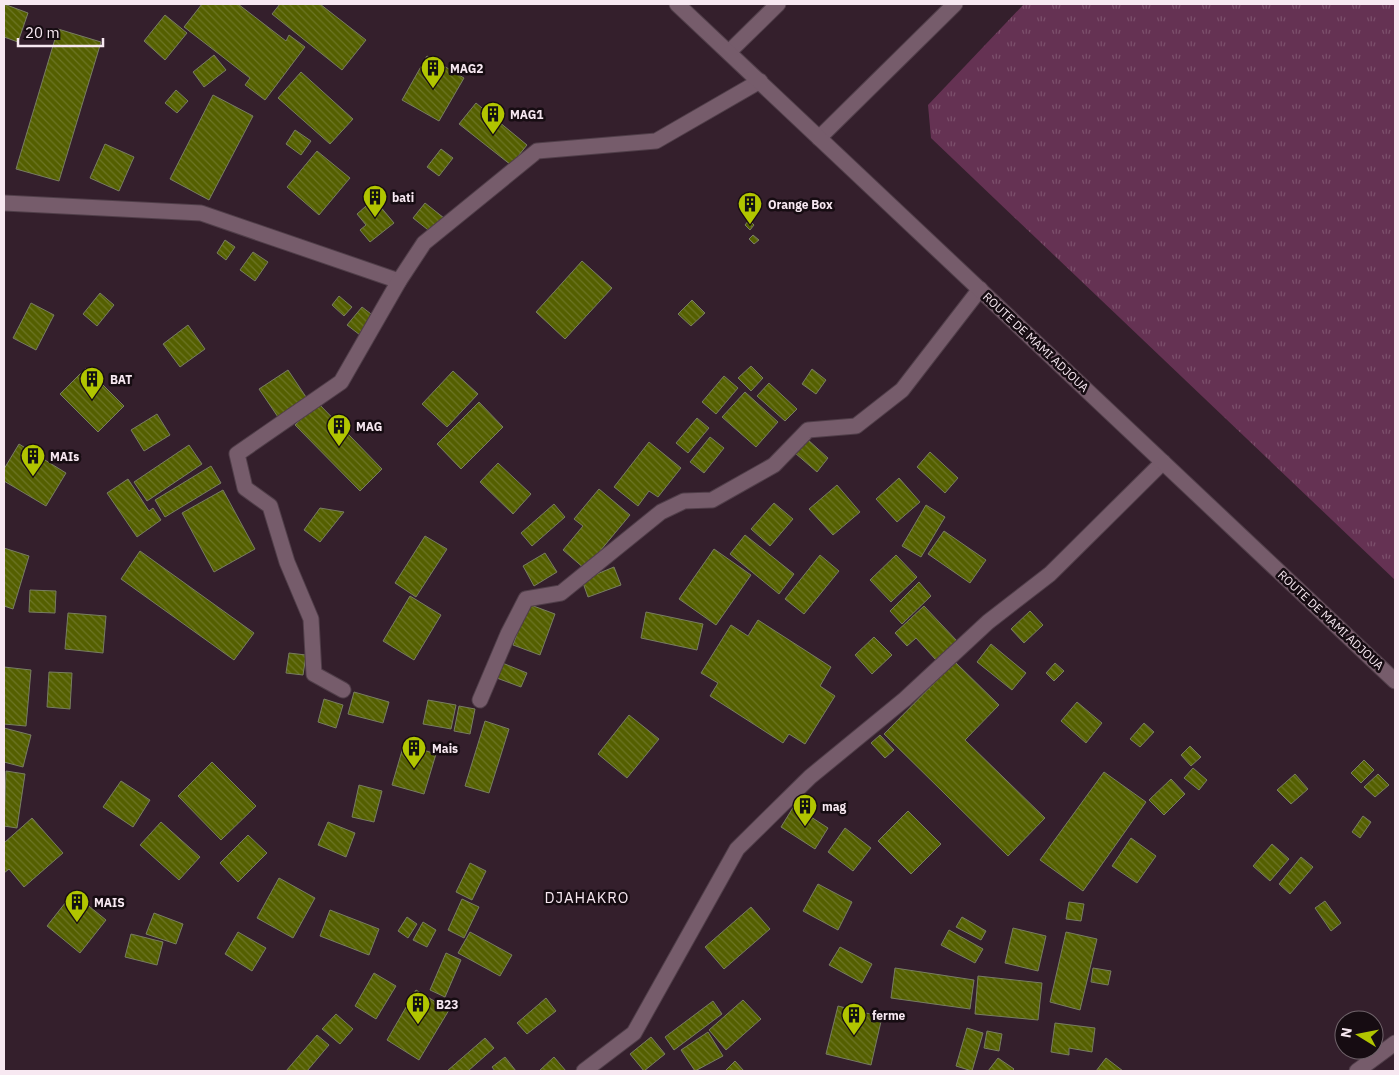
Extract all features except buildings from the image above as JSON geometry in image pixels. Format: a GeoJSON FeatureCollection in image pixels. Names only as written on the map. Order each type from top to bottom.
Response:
{"type":"FeatureCollection","features":[{"type":"Feature","properties":{"kind":"street","name":"ROUTE DE MAMI ADJOUA"},"geometry":{"type":"LineString","coordinates":[[677,4],[1395,681]]}},
{"type":"Feature","properties":{"kind":"street"},"geometry":{"type":"LineString","coordinates":[[729,52],[778,4]]}},
{"type":"Feature","properties":{"kind":"street"},"geometry":{"type":"LineString","coordinates":[[819,138],[956,4]]}},
{"type":"Feature","properties":{"kind":"street"},"geometry":{"type":"LineString","coordinates":[[343,690],[314,674],[311,619],[287,562],[270,506],[245,488],[237,454],[342,382],[399,281],[424,244],[537,151],[656,141],[760,81]]}},
{"type":"Feature","properties":{"kind":"street"},"geometry":{"type":"LineString","coordinates":[[4,203],[201,213],[399,281]]}},
{"type":"Feature","properties":{"kind":"street"},"geometry":{"type":"LineString","coordinates":[[480,700],[508,634],[526,599],[562,593],[660,512],[684,501],[712,500],[774,465],[808,430],[856,426],[902,390],[980,289]]}},
{"type":"Feature","properties":{"kind":"street"},"geometry":{"type":"LineString","coordinates":[[584,1071],[634,1033],[737,849],[810,777],[905,699],[988,622],[1050,574],[1163,462]]}},
{"type":"Feature","properties":{"kind":"street"},"geometry":{"type":"LineString","coordinates":[[1357,1071],[1395,1043]]}},
{"type":"Feature","properties":{"kind":"green space"},"geometry":{"type":"Polygon","coordinates":[[[1024,4],[1395,4],[1395,580],[931,138],[928,105],[1024,4]]]}},
{"type":"Feature","properties":{"kind":"place","name":"MAG2"},"geometry":{"type":"Point","coordinates":[433,89]}},
{"type":"Feature","properties":{"kind":"place","name":"MAG1"},"geometry":{"type":"Point","coordinates":[493,135]}},
{"type":"Feature","properties":{"kind":"place","name":"bati"},"geometry":{"type":"Point","coordinates":[375,218]}},
{"type":"Feature","properties":{"kind":"place","name":"Orange Box"},"geometry":{"type":"Point","coordinates":[750,225]}},
{"type":"Feature","properties":{"kind":"place","name":"BAT"},"geometry":{"type":"Point","coordinates":[92,400]}},
{"type":"Feature","properties":{"kind":"place","name":"MAG"},"geometry":{"type":"Point","coordinates":[339,447]}},
{"type":"Feature","properties":{"kind":"place","name":"MAIs"},"geometry":{"type":"Point","coordinates":[33,477]}},
{"type":"Feature","properties":{"kind":"place","name":"Mais"},"geometry":{"type":"Point","coordinates":[414,769]}},
{"type":"Feature","properties":{"kind":"place","name":"mag"},"geometry":{"type":"Point","coordinates":[805,827]}},
{"type":"Feature","properties":{"kind":"place","name":"MAIS"},"geometry":{"type":"Point","coordinates":[77,923]}},
{"type":"Feature","properties":{"kind":"place","name":"B23"},"geometry":{"type":"Point","coordinates":[418,1025]}},
{"type":"Feature","properties":{"kind":"place","name":"ferme"},"geometry":{"type":"Point","coordinates":[854,1036]}},
{"type":"Feature","properties":{"kind":"district","name":"DJAHAKRO"},"geometry":{"type":"Point","coordinates":[587,897]}}]}
